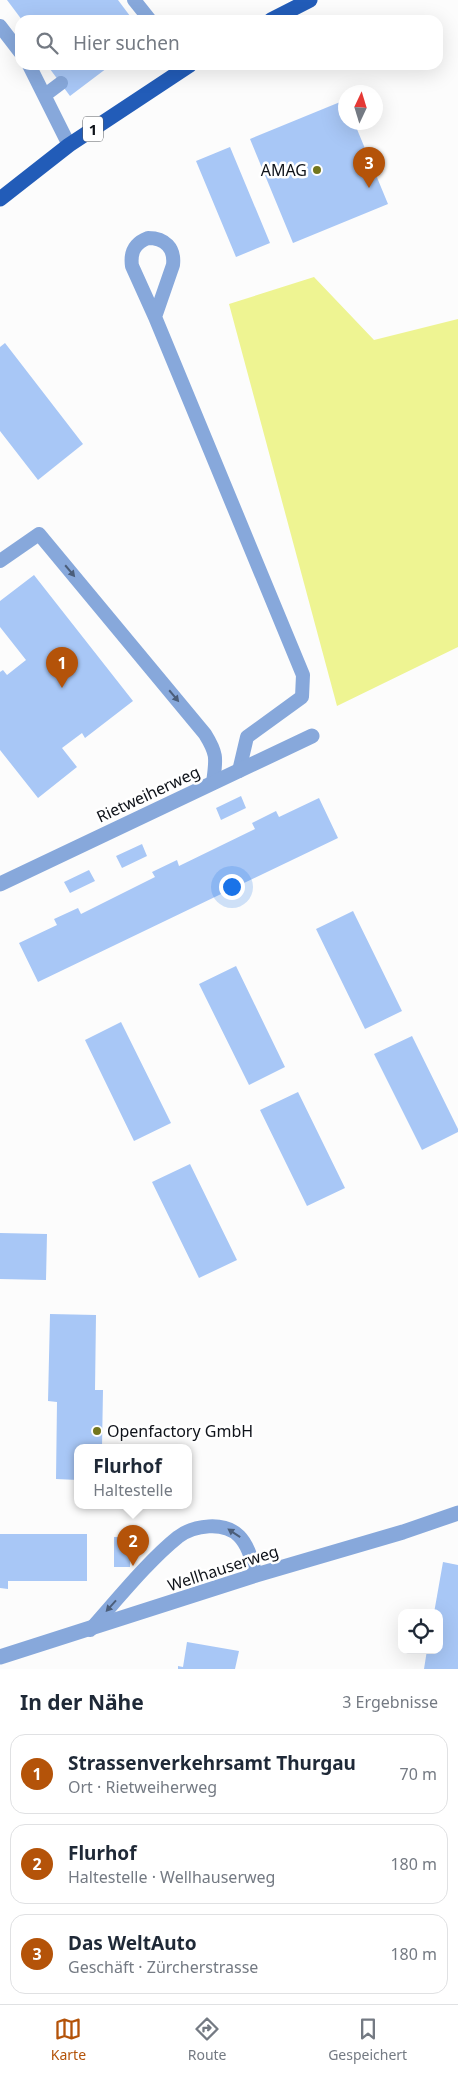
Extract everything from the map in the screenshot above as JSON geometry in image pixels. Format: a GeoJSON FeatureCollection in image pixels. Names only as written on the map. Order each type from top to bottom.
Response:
{"type":"FeatureCollection","features":[{"type":"Feature","properties":{"kind":"main road"},"geometry":{"type":"LineString","coordinates":[[280,15],[310,0]]}},
{"type":"Feature","properties":{"kind":"main road","name":"1"},"geometry":{"type":"LineString","coordinates":[[0,199],[69,145],[179,70]]}},
{"type":"Feature","properties":{"kind":"street","name":"Rietweiherweg"},"geometry":{"type":"LineString","coordinates":[[0,884],[312,736]]}},
{"type":"Feature","properties":{"kind":"street","name":"Wellhauserweg"},"geometry":{"type":"LineString","coordinates":[[0,1657],[90,1630],[256,1575],[458,1514]]}},
{"type":"Feature","properties":{"kind":"lane"},"geometry":{"type":"LineString","coordinates":[[132,2],[145,15]]}},
{"type":"Feature","properties":{"kind":"lane"},"geometry":{"type":"LineString","coordinates":[[0,26],[15,46]]}},
{"type":"Feature","properties":{"kind":"lane"},"geometry":{"type":"LineString","coordinates":[[37,70],[45,95],[69,145]]}},
{"type":"Feature","properties":{"kind":"lane"},"geometry":{"type":"LineString","coordinates":[[45,95],[61,83]]}},
{"type":"Feature","properties":{"kind":"lane"},"geometry":{"type":"LineString","coordinates":[[155,318],[174,258],[168,245],[162,240],[148,238],[136,245],[131,259],[132,266],[303,675],[302,697],[247,737],[239,771]]}},
{"type":"Feature","properties":{"kind":"lane"},"geometry":{"type":"LineString","coordinates":[[0,561],[39,534],[205,734],[215,754],[213,783]]}},
{"type":"Feature","properties":{"kind":"lane"},"geometry":{"type":"LineString","coordinates":[[90,1630],[145,1570],[179,1537],[190,1531],[216,1527],[228,1529],[238,1535],[246,1545],[256,1575]]}},
{"type":"Feature","properties":{"kind":"green space"},"geometry":{"type":"Polygon","coordinates":[[[314,277],[374,340],[458,319],[458,647],[337,706],[229,304],[314,277]]]}},
{"type":"Feature","properties":{"kind":"building"},"geometry":{"type":"Polygon","coordinates":[[[7,0],[118,0],[129,15],[18,15],[7,0]]]}},
{"type":"Feature","properties":{"kind":"building"},"geometry":{"type":"Polygon","coordinates":[[[51,70],[104,70],[70,96],[51,70]]]}},
{"type":"Feature","properties":{"kind":"building"},"geometry":{"type":"Polygon","coordinates":[[[338,103],[338,130],[357,130],[388,204],[293,243],[250,139],[338,103]]]}},
{"type":"Feature","properties":{"kind":"building"},"geometry":{"type":"Polygon","coordinates":[[[230,147],[270,243],[236,257],[196,161],[230,147]]]}},
{"type":"Feature","properties":{"kind":"building"},"geometry":{"type":"Polygon","coordinates":[[[5,343],[83,444],[38,480],[0,431],[0,347],[5,343]]]}},
{"type":"Feature","properties":{"kind":"building"},"geometry":{"type":"Polygon","coordinates":[[[34,575],[133,701],[85,738],[82,733],[62,748],[77,767],[38,798],[0,750],[0,672],[3,670],[7,675],[26,660],[0,627],[0,601],[34,575]]]}},
{"type":"Feature","properties":{"kind":"building"},"geometry":{"type":"Polygon","coordinates":[[[241,796],[246,808],[221,820],[216,808],[241,796]]]}},
{"type":"Feature","properties":{"kind":"building"},"geometry":{"type":"Polygon","coordinates":[[[319,798],[338,838],[38,982],[19,943],[57,925],[54,919],[78,908],[81,914],[155,877],[152,872],[177,860],[179,866],[255,829],[252,823],[276,811],[279,817],[319,798]]]}},
{"type":"Feature","properties":{"kind":"building"},"geometry":{"type":"Polygon","coordinates":[[[142,844],[147,856],[122,868],[116,856],[142,844]]]}},
{"type":"Feature","properties":{"kind":"building"},"geometry":{"type":"Polygon","coordinates":[[[89,870],[95,881],[70,893],[64,882],[89,870]]]}},
{"type":"Feature","properties":{"kind":"building"},"geometry":{"type":"Polygon","coordinates":[[[353,911],[402,1011],[365,1029],[316,929],[353,911]]]}},
{"type":"Feature","properties":{"kind":"building"},"geometry":{"type":"Polygon","coordinates":[[[236,966],[285,1067],[249,1085],[199,984],[236,966]]]}},
{"type":"Feature","properties":{"kind":"building"},"geometry":{"type":"Polygon","coordinates":[[[121,1022],[171,1123],[134,1141],[85,1040],[121,1022]]]}},
{"type":"Feature","properties":{"kind":"building"},"geometry":{"type":"Polygon","coordinates":[[[412,1036],[458,1129],[458,1132],[422,1150],[374,1054],[412,1036]]]}},
{"type":"Feature","properties":{"kind":"building"},"geometry":{"type":"Polygon","coordinates":[[[298,1092],[345,1188],[307,1206],[260,1110],[298,1092]]]}},
{"type":"Feature","properties":{"kind":"building"},"geometry":{"type":"Polygon","coordinates":[[[190,1164],[237,1260],[199,1278],[152,1182],[190,1164]]]}},
{"type":"Feature","properties":{"kind":"building"},"geometry":{"type":"Polygon","coordinates":[[[0,1233],[47,1234],[46,1280],[0,1279],[0,1233]]]}},
{"type":"Feature","properties":{"kind":"building"},"geometry":{"type":"Polygon","coordinates":[[[50,1314],[96,1315],[95,1390],[103,1390],[102,1444],[74,1444],[74,1480],[56,1479],[57,1402],[48,1401],[50,1314]]]}},
{"type":"Feature","properties":{"kind":"building"},"geometry":{"type":"Polygon","coordinates":[[[0,1534],[87,1534],[87,1581],[8,1581],[8,1589],[0,1588],[0,1534]]]}},
{"type":"Feature","properties":{"kind":"building"},"geometry":{"type":"Polygon","coordinates":[[[114,1537],[130,1537],[130,1567],[114,1567],[114,1537]]]}},
{"type":"Feature","properties":{"kind":"building"},"geometry":{"type":"Polygon","coordinates":[[[443,1562],[458,1565],[458,1669],[424,1669],[426,1654],[443,1654],[443,1609],[435,1609],[443,1562]]]}},
{"type":"Feature","properties":{"kind":"building"},"geometry":{"type":"Polygon","coordinates":[[[187,1642],[239,1651],[235,1669],[178,1669],[178,1666],[183,1667],[187,1642]]]}},
{"type":"Feature","properties":{"kind":"place","name":"AMAG"},"geometry":{"type":"Point","coordinates":[317,170]}},
{"type":"Feature","properties":{"kind":"place","name":"Das WeltAuto"},"geometry":{"type":"Point","coordinates":[369,188]}},
{"type":"Feature","properties":{"kind":"place","name":"Strassenverkehrsamt Thurgau"},"geometry":{"type":"Point","coordinates":[62,688]}},
{"type":"Feature","properties":{"kind":"place","name":"Openfactory GmbH"},"geometry":{"type":"Point","coordinates":[97,1431]}},
{"type":"Feature","properties":{"kind":"place","name":"Flurhof"},"geometry":{"type":"Point","coordinates":[133,1566]}}]}
